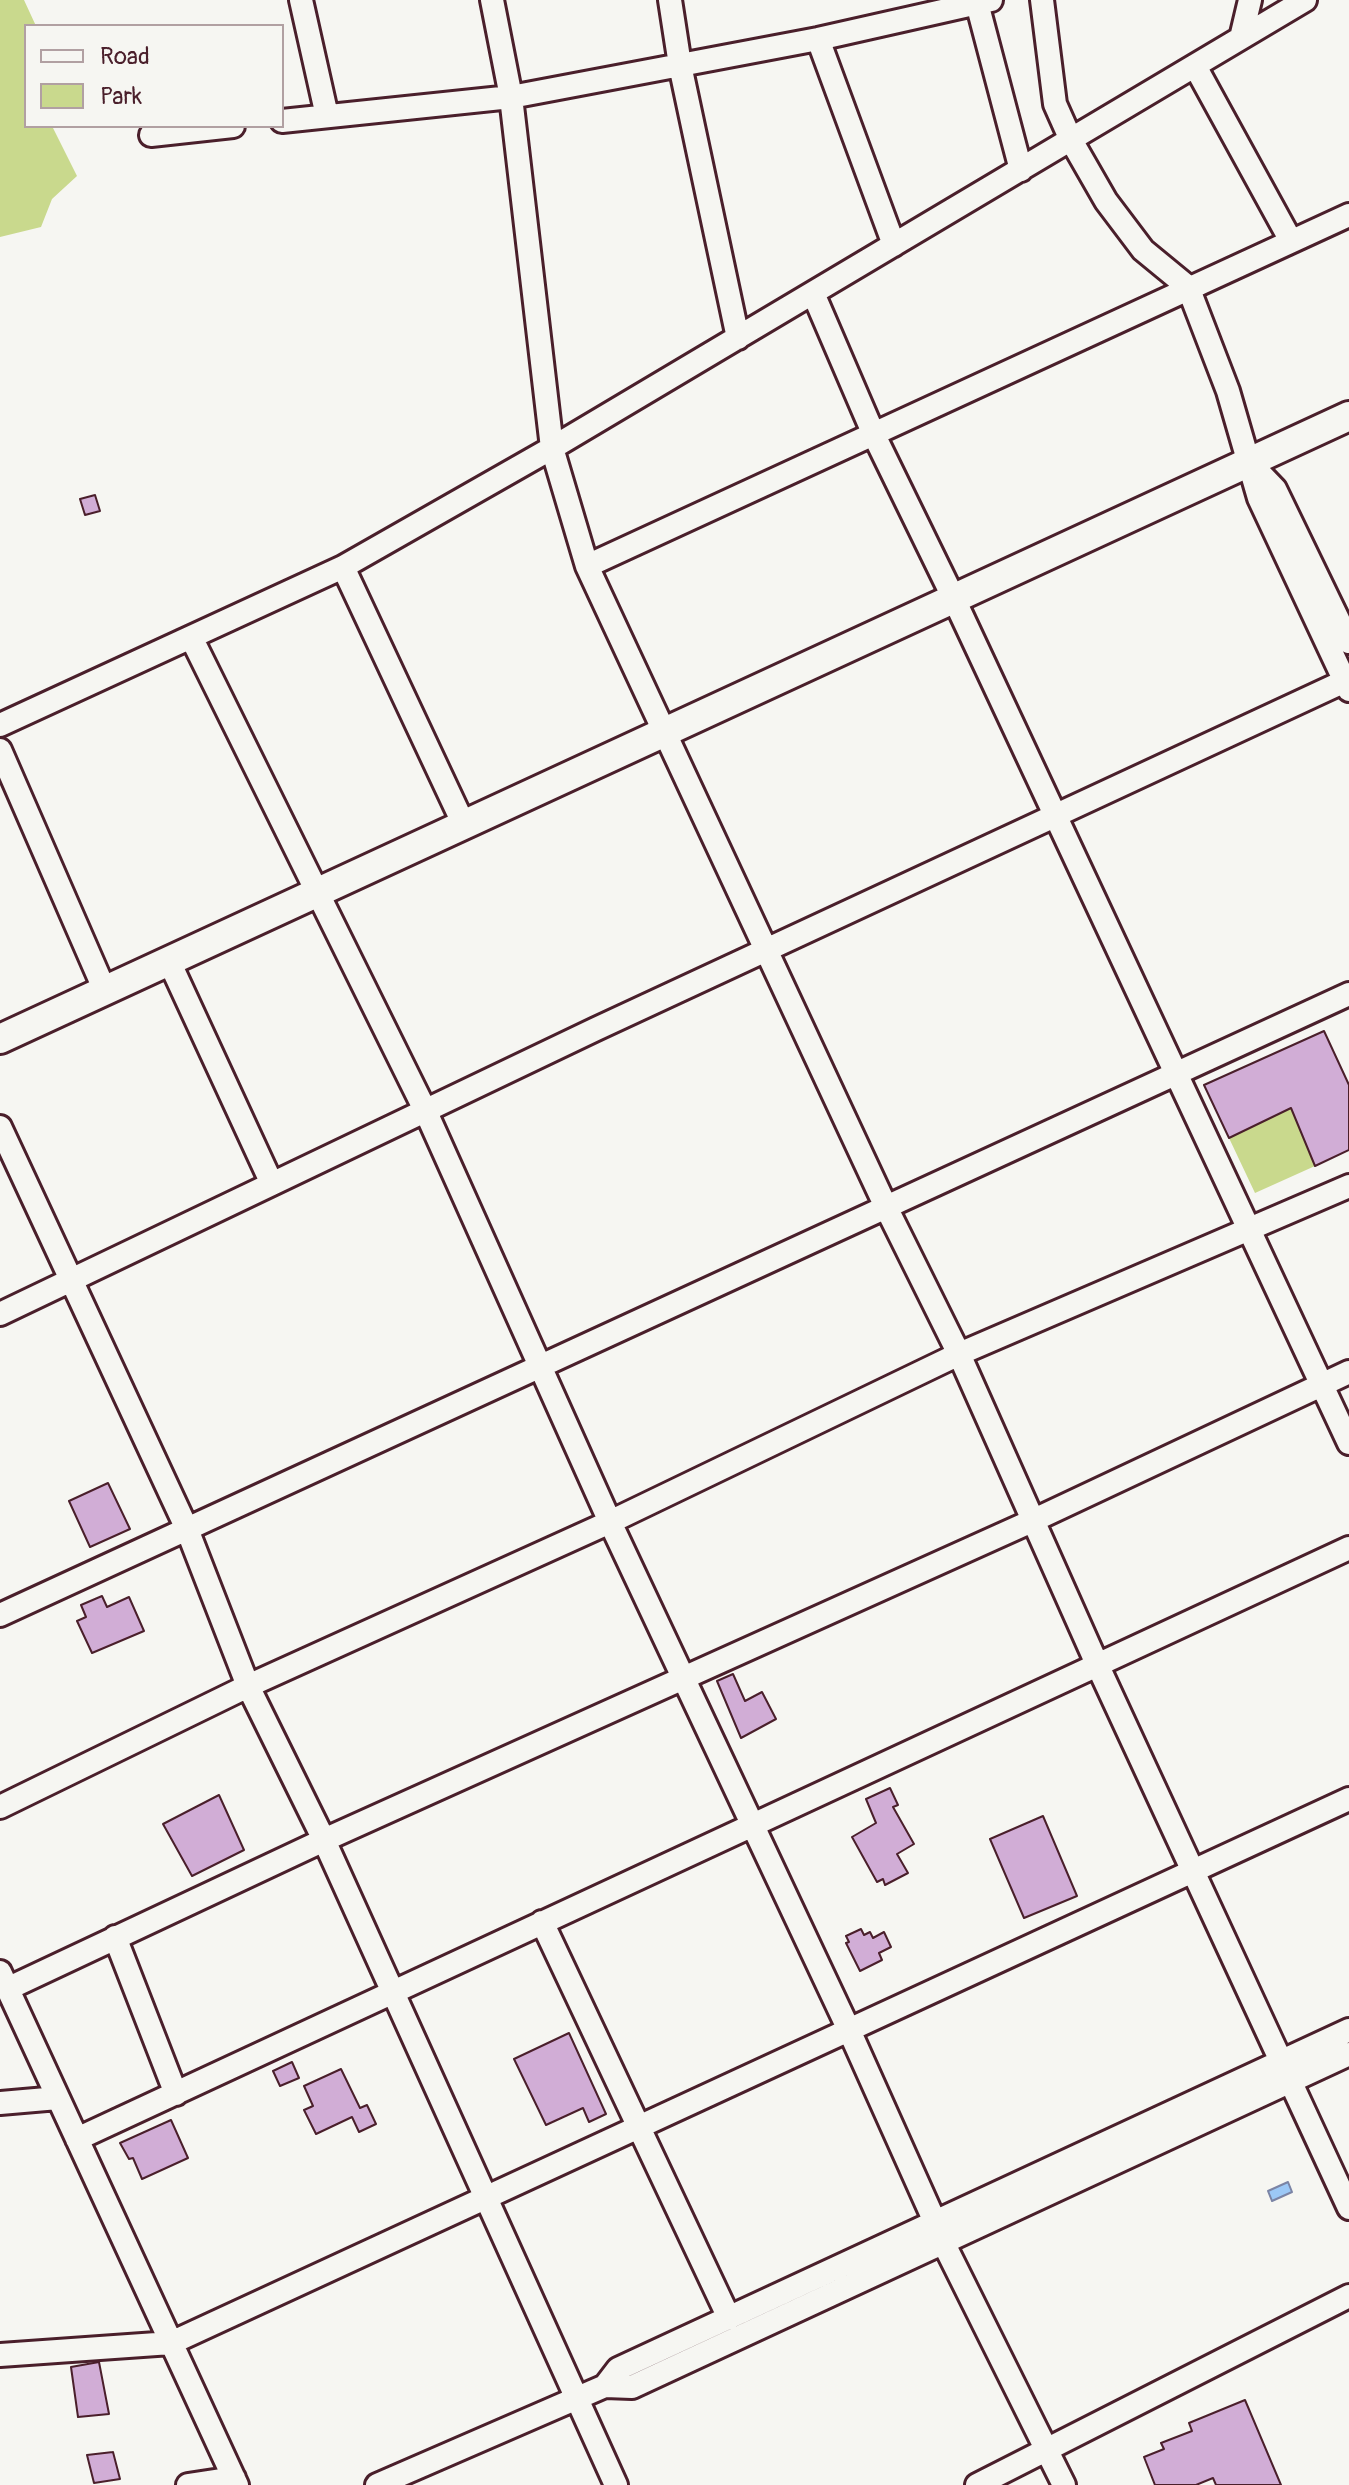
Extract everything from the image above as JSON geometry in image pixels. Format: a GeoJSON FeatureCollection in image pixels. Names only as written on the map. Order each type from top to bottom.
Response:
{"type":"FeatureCollection","features":[{"type":"Feature","properties":{"kind":"street"},"geometry":{"type":"LineString","coordinates":[[301,0],[327,116]]}},
{"type":"Feature","properties":{"kind":"street"},"geometry":{"type":"LineString","coordinates":[[492,0],[511,97],[552,448],[587,566],[886,1207],[959,1354],[1097,1664],[1349,2208]]}},
{"type":"Feature","properties":{"kind":"street"},"geometry":{"type":"LineString","coordinates":[[670,0],[680,65],[738,338]]}},
{"type":"Feature","properties":{"kind":"street"},"geometry":{"type":"LineString","coordinates":[[0,1314],[768,949],[1347,686],[1259,498],[1228,391],[1188,287],[1143,250],[1106,201],[1071,140],[1055,104],[1042,0]]}},
{"type":"Feature","properties":{"kind":"street"},"geometry":{"type":"LineString","coordinates":[[1241,38],[1250,0]]}},
{"type":"Feature","properties":{"kind":"street"},"geometry":{"type":"LineString","coordinates":[[0,725],[343,567],[552,448],[1305,0]]}},
{"type":"Feature","properties":{"kind":"street"},"geometry":{"type":"LineString","coordinates":[[284,121],[511,97],[818,39],[984,2],[1021,170]]}},
{"type":"Feature","properties":{"kind":"street"},"geometry":{"type":"LineString","coordinates":[[818,39],[894,245]]}},
{"type":"Feature","properties":{"kind":"street"},"geometry":{"type":"LineString","coordinates":[[1195,66],[1291,241]]}},
{"type":"Feature","properties":{"kind":"street"},"geometry":{"type":"LineString","coordinates":[[151,135],[215,128]]}},
{"type":"Feature","properties":{"kind":"street"},"geometry":{"type":"LineString","coordinates":[[587,566],[1349,215]]}},
{"type":"Feature","properties":{"kind":"street"},"geometry":{"type":"LineString","coordinates":[[813,293],[874,435],[954,599],[1349,1443]]}},
{"type":"Feature","properties":{"kind":"street"},"geometry":{"type":"LineString","coordinates":[[0,1039],[1349,416]]}},
{"type":"Feature","properties":{"kind":"street"},"geometry":{"type":"LineString","coordinates":[[1249,462],[1275,489],[1349,642]]}},
{"type":"Feature","properties":{"kind":"street"},"geometry":{"type":"LineString","coordinates":[[343,567],[464,825]]}},
{"type":"Feature","properties":{"kind":"street"},"geometry":{"type":"LineString","coordinates":[[191,637],[426,1112],[610,1522],[849,2030],[939,2232],[1064,2485]]}},
{"type":"Feature","properties":{"kind":"street"},"geometry":{"type":"LineString","coordinates":[[0,750],[105,991]]}},
{"type":"Feature","properties":{"kind":"street"},"geometry":{"type":"LineString","coordinates":[[169,961],[272,1184]]}},
{"type":"Feature","properties":{"kind":"street"},"geometry":{"type":"LineString","coordinates":[[0,1615],[1349,994]]}},
{"type":"Feature","properties":{"kind":"street"},"geometry":{"type":"LineString","coordinates":[[0,1127],[187,1529],[248,1686],[324,1840],[616,2485]]}},
{"type":"Feature","properties":{"kind":"street"},"geometry":{"type":"LineString","coordinates":[[0,1807],[248,1686],[610,1522],[959,1354],[1349,1186]]}},
{"type":"Feature","properties":{"kind":"street"},"geometry":{"type":"LineString","coordinates":[[188,2485],[236,2481],[3,1981],[115,1937],[1032,1521],[1349,1372]]}},
{"type":"Feature","properties":{"kind":"street"},"geometry":{"type":"LineString","coordinates":[[77,2139],[1349,1548]]}},
{"type":"Feature","properties":{"kind":"street"},"geometry":{"type":"LineString","coordinates":[[0,2355],[171,2343],[1349,1799]]}},
{"type":"Feature","properties":{"kind":"street"},"geometry":{"type":"LineString","coordinates":[[542,1922],[729,2318]]}},
{"type":"Feature","properties":{"kind":"street"},"geometry":{"type":"LineString","coordinates":[[115,1937],[176,2094]]}},
{"type":"Feature","properties":{"kind":"street"},"geometry":{"type":"LineString","coordinates":[[377,2485],[407,2477],[605,2386],[632,2387],[939,2232],[1286,2071],[1349,2030]]}},
{"type":"Feature","properties":{"kind":"street"},"geometry":{"type":"LineString","coordinates":[[1286,2071],[1349,2054]]}},
{"type":"Feature","properties":{"kind":"street"},"geometry":{"type":"LineString","coordinates":[[0,2103],[58,2098]]}},
{"type":"Feature","properties":{"kind":"street"},"geometry":{"type":"LineString","coordinates":[[605,2386],[618,2369],[729,2318],[939,2232]]}},
{"type":"Feature","properties":{"kind":"street"},"geometry":{"type":"LineString","coordinates":[[977,2485],[1349,2296]]}},
{"type":"Feature","properties":{"kind":"green space"},"geometry":{"type":"Polygon","coordinates":[[[0,0],[24,0],[35,24],[24,24],[24,128],[53,128],[77,176],[52,199],[41,227],[0,237],[0,0]]]}},
{"type":"Feature","properties":{"kind":"green space"},"geometry":{"type":"Polygon","coordinates":[[[1291,1108],[1315,1166],[1255,1193],[1229,1138],[1291,1108]]]}},
{"type":"Feature","properties":{"kind":"water"},"geometry":{"type":"Polygon","coordinates":[[[1288,2182],[1292,2192],[1272,2201],[1268,2191],[1288,2182]]]}},
{"type":"Feature","properties":{"kind":"building"},"geometry":{"type":"Polygon","coordinates":[[[95,495],[100,511],[85,515],[80,499],[95,495]]]}},
{"type":"Feature","properties":{"kind":"building"},"geometry":{"type":"Polygon","coordinates":[[[1324,1031],[1349,1085],[1349,1150],[1315,1166],[1291,1108],[1229,1138],[1204,1085],[1324,1031]]]}},
{"type":"Feature","properties":{"kind":"building"},"geometry":{"type":"Polygon","coordinates":[[[108,1483],[130,1529],[90,1547],[69,1501],[108,1483]]]}},
{"type":"Feature","properties":{"kind":"building"},"geometry":{"type":"Polygon","coordinates":[[[102,1596],[107,1607],[129,1597],[144,1631],[92,1653],[77,1621],[86,1617],[81,1605],[102,1596]]]}},
{"type":"Feature","properties":{"kind":"building"},"geometry":{"type":"Polygon","coordinates":[[[733,1674],[745,1701],[762,1692],[776,1719],[741,1738],[717,1681],[733,1674]]]}},
{"type":"Feature","properties":{"kind":"building"},"geometry":{"type":"Polygon","coordinates":[[[890,1788],[898,1805],[893,1807],[914,1844],[897,1854],[908,1873],[885,1885],[883,1879],[877,1882],[852,1837],[876,1823],[866,1799],[890,1788]]]}},
{"type":"Feature","properties":{"kind":"building"},"geometry":{"type":"Polygon","coordinates":[[[219,1795],[244,1850],[192,1876],[163,1824],[219,1795]]]}},
{"type":"Feature","properties":{"kind":"building"},"geometry":{"type":"Polygon","coordinates":[[[1043,1816],[1077,1896],[1024,1918],[990,1839],[1043,1816]]]}},
{"type":"Feature","properties":{"kind":"building"},"geometry":{"type":"Polygon","coordinates":[[[861,1929],[864,1935],[870,1932],[873,1938],[884,1932],[891,1947],[879,1953],[882,1960],[860,1971],[846,1943],[849,1942],[846,1936],[861,1929]]]}},
{"type":"Feature","properties":{"kind":"building"},"geometry":{"type":"Polygon","coordinates":[[[569,2033],[606,2114],[589,2122],[583,2108],[546,2125],[514,2059],[569,2033]]]}},
{"type":"Feature","properties":{"kind":"building"},"geometry":{"type":"Polygon","coordinates":[[[292,2062],[299,2078],[280,2086],[273,2071],[292,2062]]]}},
{"type":"Feature","properties":{"kind":"building"},"geometry":{"type":"Polygon","coordinates":[[[341,2069],[360,2108],[367,2105],[376,2124],[359,2132],[352,2117],[316,2134],[304,2110],[313,2106],[304,2086],[341,2069]]]}},
{"type":"Feature","properties":{"kind":"building"},"geometry":{"type":"Polygon","coordinates":[[[171,2120],[188,2158],[142,2179],[133,2158],[129,2159],[120,2143],[171,2120]]]}},
{"type":"Feature","properties":{"kind":"building"},"geometry":{"type":"Polygon","coordinates":[[[99,2362],[109,2414],[78,2417],[71,2367],[99,2362]]]}},
{"type":"Feature","properties":{"kind":"building"},"geometry":{"type":"Polygon","coordinates":[[[1245,2400],[1281,2485],[1216,2485],[1213,2478],[1196,2485],[1155,2485],[1144,2457],[1164,2449],[1161,2443],[1192,2431],[1189,2423],[1245,2400]]]}},
{"type":"Feature","properties":{"kind":"building"},"geometry":{"type":"Polygon","coordinates":[[[113,2452],[120,2479],[94,2483],[87,2455],[113,2452]]]}}]}
